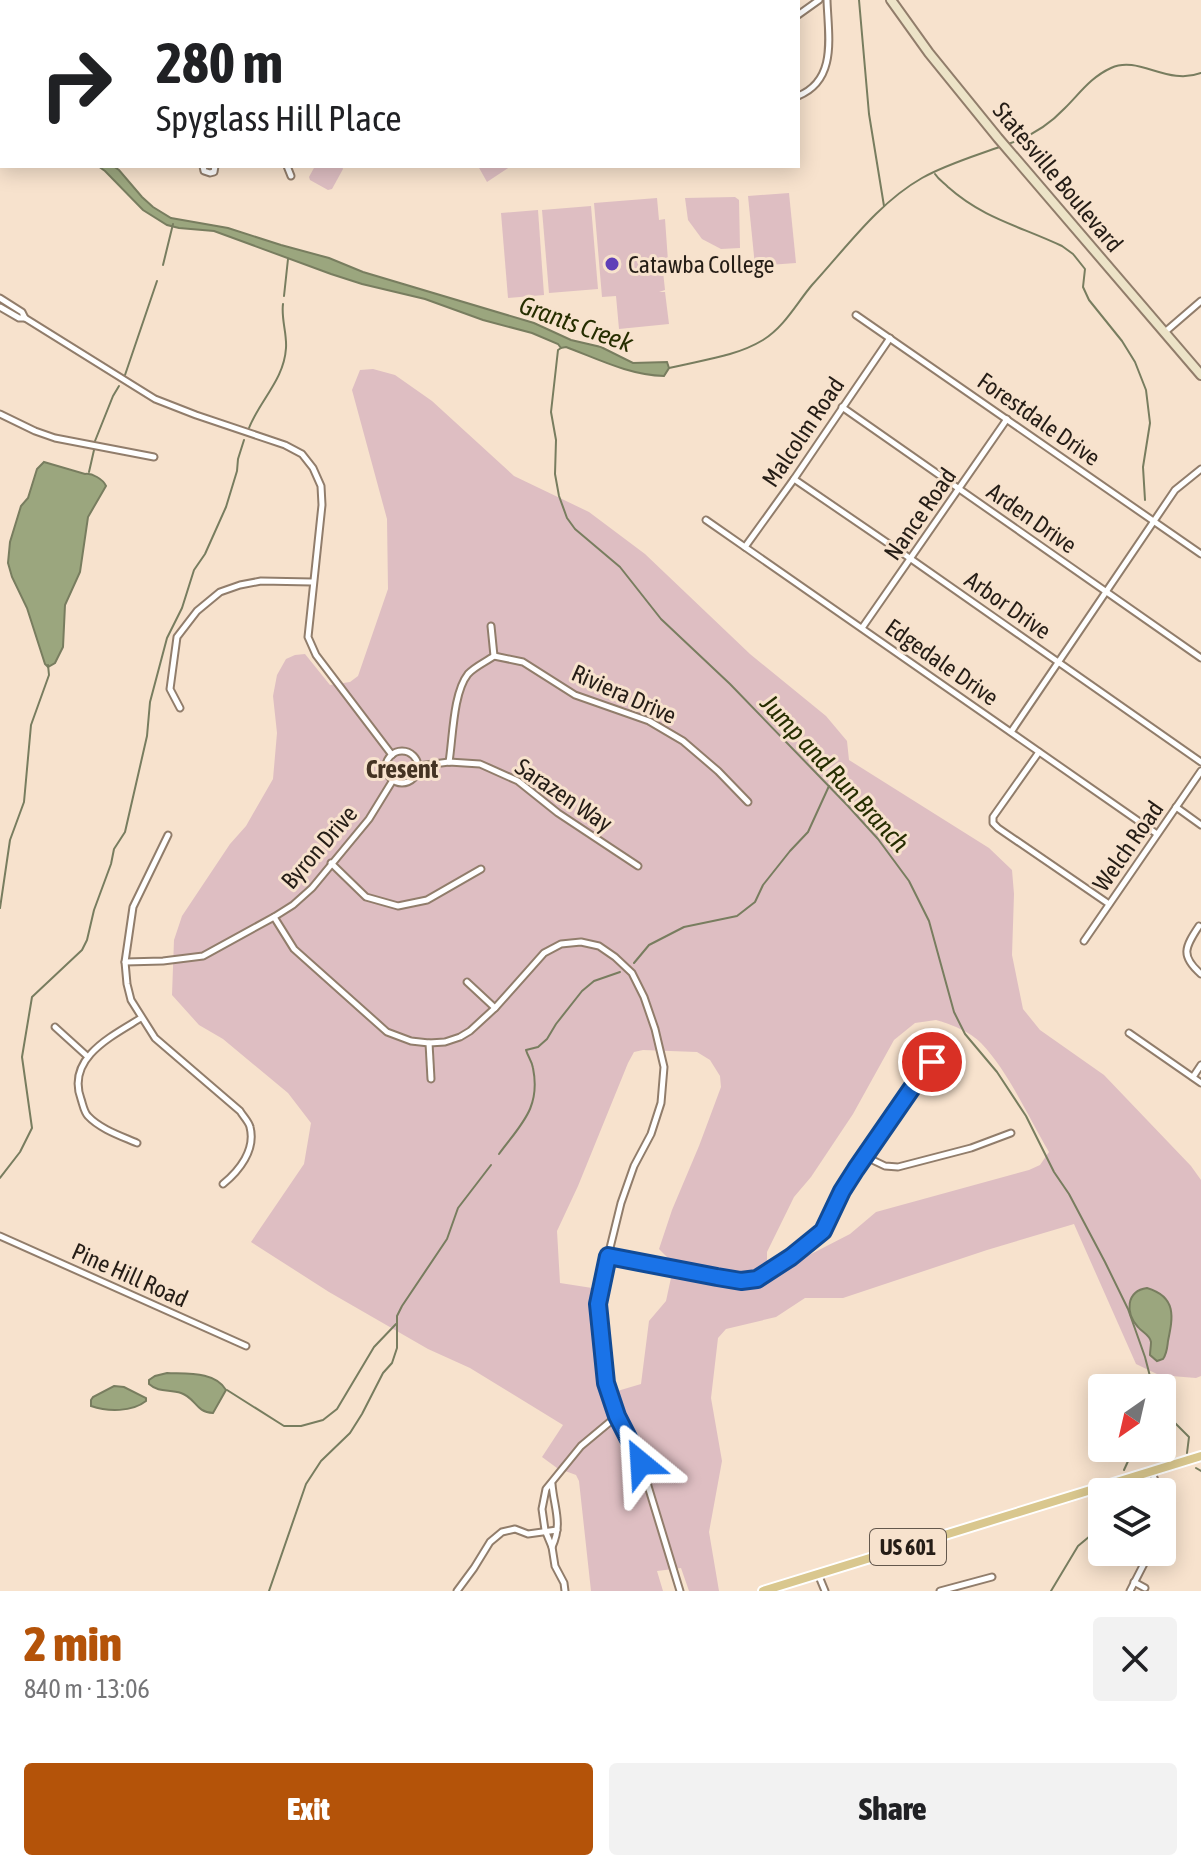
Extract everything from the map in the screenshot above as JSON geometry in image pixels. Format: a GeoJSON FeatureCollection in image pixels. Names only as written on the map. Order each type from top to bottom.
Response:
{"type":"FeatureCollection","features":[{"type":"Feature","properties":{"kind":"main road","name":"Statesville Boulevard"},"geometry":{"type":"LineString","coordinates":[[891,0],[929,53],[998,138],[1201,375]]}},
{"type":"Feature","properties":{"kind":"main road","name":"US 601"},"geometry":{"type":"LineString","coordinates":[[763,1591],[1201,1456]]}},
{"type":"Feature","properties":{"kind":"street"},"geometry":{"type":"LineString","coordinates":[[800,14],[819,0]]}},
{"type":"Feature","properties":{"kind":"street"},"geometry":{"type":"LineString","coordinates":[[800,95],[814,87],[827,65],[827,0]]}},
{"type":"Feature","properties":{"kind":"street"},"geometry":{"type":"LineString","coordinates":[[288,168],[291,176]]}},
{"type":"Feature","properties":{"kind":"street"},"geometry":{"type":"LineString","coordinates":[[0,298],[22,312],[25,318],[155,399],[285,445],[302,454],[321,486],[322,505],[307,630],[311,646],[392,755]]}},
{"type":"Feature","properties":{"kind":"street"},"geometry":{"type":"LineString","coordinates":[[1165,333],[1201,301]]}},
{"type":"Feature","properties":{"kind":"street"},"geometry":{"type":"LineString","coordinates":[[0,307],[19,318],[25,318]]}},
{"type":"Feature","properties":{"kind":"street","name":"Forestdale Drive"},"geometry":{"type":"LineString","coordinates":[[856,315],[1201,554]]}},
{"type":"Feature","properties":{"kind":"street","name":"Malcolm Road"},"geometry":{"type":"LineString","coordinates":[[745,547],[890,338]]}},
{"type":"Feature","properties":{"kind":"street","name":"Arden Drive"},"geometry":{"type":"LineString","coordinates":[[842,407],[1201,658]]}},
{"type":"Feature","properties":{"kind":"street"},"geometry":{"type":"LineString","coordinates":[[0,414],[55,438],[154,457]]}},
{"type":"Feature","properties":{"kind":"street","name":"Nance Road"},"geometry":{"type":"LineString","coordinates":[[862,629],[1007,419]]}},
{"type":"Feature","properties":{"kind":"street"},"geometry":{"type":"LineString","coordinates":[[1011,732],[1175,490],[1201,469]]}},
{"type":"Feature","properties":{"kind":"street","name":"Arbor Drive"},"geometry":{"type":"LineString","coordinates":[[794,479],[1201,762]]}},
{"type":"Feature","properties":{"kind":"street","name":"Edgedale Drive"},"geometry":{"type":"LineString","coordinates":[[706,520],[1157,834]]}},
{"type":"Feature","properties":{"kind":"street"},"geometry":{"type":"LineString","coordinates":[[180,708],[170,689],[177,637],[197,611],[220,592],[240,585],[261,581],[312,582]]}},
{"type":"Feature","properties":{"kind":"street"},"geometry":{"type":"LineString","coordinates":[[449,762],[456,699],[468,674],[494,656],[491,626]]}},
{"type":"Feature","properties":{"kind":"street","name":"Riviera Drive"},"geometry":{"type":"LineString","coordinates":[[494,656],[523,662],[575,695],[649,721],[683,741],[748,802]]}},
{"type":"Feature","properties":{"kind":"street"},"geometry":{"type":"LineString","coordinates":[[393,780],[387,768],[392,755],[406,752],[415,757],[418,766]]}},
{"type":"Feature","properties":{"kind":"street"},"geometry":{"type":"LineString","coordinates":[[1039,752],[993,817],[993,823],[1109,904]]}},
{"type":"Feature","properties":{"kind":"street","name":"Sarazen Way"},"geometry":{"type":"LineString","coordinates":[[418,766],[449,762],[480,764],[518,781],[558,813],[638,866]]}},
{"type":"Feature","properties":{"kind":"street","name":"Byron Drive"},"geometry":{"type":"LineString","coordinates":[[125,962],[203,956],[293,905],[312,888],[369,819],[393,780],[403,783],[412,780],[418,766]]}},
{"type":"Feature","properties":{"kind":"street","name":"Welch Road"},"geometry":{"type":"LineString","coordinates":[[1084,941],[1201,771]]}},
{"type":"Feature","properties":{"kind":"street"},"geometry":{"type":"LineString","coordinates":[[1176,807],[1201,825]]}},
{"type":"Feature","properties":{"kind":"street"},"geometry":{"type":"LineString","coordinates":[[168,835],[133,907],[125,962],[127,984],[131,1000],[155,1038],[240,1111],[250,1125],[251,1140],[247,1155],[235,1174],[223,1184]]}},
{"type":"Feature","properties":{"kind":"street"},"geometry":{"type":"LineString","coordinates":[[331,863],[366,897],[398,906],[427,900],[481,869]]}},
{"type":"Feature","properties":{"kind":"street"},"geometry":{"type":"LineString","coordinates":[[274,917],[294,949],[387,1032],[411,1041],[445,1042],[470,1031],[544,953],[561,944],[572,942],[599,946],[632,973],[655,1029],[664,1067],[661,1103],[621,1203],[598,1304],[606,1383],[617,1416],[641,1463],[680,1591]]}},
{"type":"Feature","properties":{"kind":"street"},"geometry":{"type":"LineString","coordinates":[[1199,926],[1186,950],[1190,964],[1201,974]]}},
{"type":"Feature","properties":{"kind":"street"},"geometry":{"type":"LineString","coordinates":[[467,982],[495,1008]]}},
{"type":"Feature","properties":{"kind":"street"},"geometry":{"type":"LineString","coordinates":[[137,1143],[101,1126],[86,1115],[78,1091],[80,1067],[87,1056],[141,1018]]}},
{"type":"Feature","properties":{"kind":"street"},"geometry":{"type":"LineString","coordinates":[[55,1027],[87,1056]]}},
{"type":"Feature","properties":{"kind":"street"},"geometry":{"type":"LineString","coordinates":[[1129,1033],[1201,1083]]}},
{"type":"Feature","properties":{"kind":"street"},"geometry":{"type":"LineString","coordinates":[[429,1043],[431,1079]]}},
{"type":"Feature","properties":{"kind":"street"},"geometry":{"type":"LineString","coordinates":[[608,1256],[741,1281],[757,1279],[823,1231],[842,1191],[864,1156],[932,1062]]}},
{"type":"Feature","properties":{"kind":"street"},"geometry":{"type":"LineString","coordinates":[[1193,1077],[1201,1065]]}},
{"type":"Feature","properties":{"kind":"street"},"geometry":{"type":"LineString","coordinates":[[864,1156],[885,1166],[898,1167],[971,1148],[1011,1133]]}},
{"type":"Feature","properties":{"kind":"street","name":"Pine Hill Road"},"geometry":{"type":"LineString","coordinates":[[0,1236],[246,1346]]}},
{"type":"Feature","properties":{"kind":"street"},"geometry":{"type":"LineString","coordinates":[[565,1591],[545,1530],[542,1509],[546,1489],[581,1446],[617,1416]]}},
{"type":"Feature","properties":{"kind":"street"},"geometry":{"type":"LineString","coordinates":[[1152,1472],[1154,1478]]}},
{"type":"Feature","properties":{"kind":"street"},"geometry":{"type":"LineString","coordinates":[[552,1483],[557,1507],[557,1530],[552,1547]]}},
{"type":"Feature","properties":{"kind":"street"},"geometry":{"type":"LineString","coordinates":[[457,1591],[490,1542],[502,1532],[515,1529],[528,1534],[557,1530]]}},
{"type":"Feature","properties":{"kind":"street"},"geometry":{"type":"LineString","coordinates":[[1130,1591],[1143,1566]]}},
{"type":"Feature","properties":{"kind":"street"},"geometry":{"type":"LineString","coordinates":[[818,1574],[825,1591]]}},
{"type":"Feature","properties":{"kind":"street"},"geometry":{"type":"LineString","coordinates":[[940,1591],[992,1577]]}},
{"type":"Feature","properties":{"kind":"street"},"geometry":{"type":"LineString","coordinates":[[1134,1582],[1145,1588]]}},
{"type":"Feature","properties":{"kind":"shaded area"},"geometry":{"type":"Polygon","coordinates":[[[101,168],[119,170],[142,197],[171,218],[228,228],[329,258],[363,272],[534,323],[571,340],[601,347],[633,363],[667,362],[669,368],[664,376],[626,370],[566,347],[561,348],[532,333],[483,320],[425,299],[362,284],[214,231],[167,225],[143,210],[101,168]]]}},
{"type":"Feature","properties":{"kind":"shaded area"},"geometry":{"type":"Polygon","coordinates":[[[314,168],[343,169],[332,189],[328,190],[309,177],[314,168]]]}},
{"type":"Feature","properties":{"kind":"shaded area"},"geometry":{"type":"Polygon","coordinates":[[[479,168],[508,168],[487,182],[479,168]]]}},
{"type":"Feature","properties":{"kind":"shaded area"},"geometry":{"type":"Polygon","coordinates":[[[789,193],[796,263],[755,266],[748,196],[789,193]]]}},
{"type":"Feature","properties":{"kind":"shaded area"},"geometry":{"type":"Polygon","coordinates":[[[735,197],[739,200],[740,248],[721,249],[702,239],[688,220],[685,198],[735,197]]]}},
{"type":"Feature","properties":{"kind":"shaded area"},"geometry":{"type":"Polygon","coordinates":[[[657,198],[659,220],[665,219],[668,261],[662,262],[665,290],[659,292],[665,292],[669,324],[619,329],[616,296],[602,297],[594,203],[657,198]]]}},
{"type":"Feature","properties":{"kind":"shaded area"},"geometry":{"type":"Polygon","coordinates":[[[591,206],[598,289],[549,293],[542,210],[591,206]]]}},
{"type":"Feature","properties":{"kind":"shaded area"},"geometry":{"type":"Polygon","coordinates":[[[538,210],[544,295],[508,298],[501,213],[538,210]]]}},
{"type":"Feature","properties":{"kind":"shaded area"},"geometry":{"type":"Polygon","coordinates":[[[373,369],[395,375],[432,401],[514,476],[589,512],[645,554],[750,654],[826,716],[847,741],[849,760],[989,848],[1012,870],[1012,955],[1023,1009],[1040,1030],[1104,1075],[1201,1180],[1201,1376],[1157,1374],[1136,1364],[1074,1224],[843,1298],[805,1298],[776,1317],[726,1329],[718,1338],[711,1398],[722,1461],[709,1532],[719,1591],[689,1591],[681,1568],[657,1571],[663,1591],[591,1591],[579,1481],[576,1475],[557,1468],[542,1457],[563,1425],[470,1368],[428,1349],[329,1292],[251,1242],[304,1164],[311,1123],[288,1093],[223,1039],[199,1025],[172,995],[174,940],[182,916],[230,844],[246,826],[273,779],[277,733],[273,696],[277,675],[286,659],[305,654],[330,685],[350,682],[358,676],[388,589],[387,519],[352,390],[360,370],[373,369]],[[936,1020],[915,1023],[894,1040],[853,1114],[794,1197],[767,1252],[767,1260],[782,1269],[850,1234],[876,1212],[1040,1165],[1049,1152],[1000,1067],[977,1039],[936,1020]],[[634,1052],[557,1231],[560,1283],[605,1290],[606,1341],[614,1392],[641,1384],[649,1321],[666,1301],[674,1264],[659,1249],[721,1087],[720,1076],[710,1060],[697,1052],[634,1052]]]}},
{"type":"Feature","properties":{"kind":"shaded area"},"geometry":{"type":"Polygon","coordinates":[[[44,462],[94,476],[106,486],[88,517],[80,572],[65,605],[63,647],[55,663],[48,667],[8,563],[10,542],[21,506],[28,498],[37,469],[44,462]]]}},
{"type":"Feature","properties":{"kind":"shaded area"},"geometry":{"type":"Polygon","coordinates":[[[1147,1288],[1164,1297],[1171,1309],[1167,1351],[1163,1359],[1157,1361],[1150,1355],[1148,1335],[1134,1321],[1130,1309],[1135,1293],[1147,1288]]]}},
{"type":"Feature","properties":{"kind":"shaded area"},"geometry":{"type":"Polygon","coordinates":[[[167,1373],[215,1379],[226,1390],[213,1413],[207,1412],[186,1395],[157,1389],[149,1384],[155,1376],[167,1373]]]}},
{"type":"Feature","properties":{"kind":"shaded area"},"geometry":{"type":"Polygon","coordinates":[[[114,1386],[124,1387],[146,1398],[146,1401],[120,1410],[91,1406],[93,1397],[114,1386]]]}},
{"type":"Feature","properties":{"kind":"waterway"},"geometry":{"type":"LineString","coordinates":[[859,0],[869,114],[884,206]]}},
{"type":"Feature","properties":{"kind":"waterway","name":"Grants Creek"},"geometry":{"type":"LineString","coordinates":[[1008,144],[1046,125],[1092,81],[1111,68],[1132,65],[1177,76],[1201,73]]}},
{"type":"Feature","properties":{"kind":"waterway","name":"Grants Creek"},"geometry":{"type":"LineString","coordinates":[[669,368],[729,354],[763,340],[784,321],[850,241],[891,200],[932,173],[1002,146]]}},
{"type":"Feature","properties":{"kind":"waterway"},"geometry":{"type":"LineString","coordinates":[[935,174],[975,207],[1062,246],[1085,269],[1083,287],[1089,300],[1122,341],[1135,362],[1146,390],[1150,423],[1143,467],[1145,500]]}},
{"type":"Feature","properties":{"kind":"waterway"},"geometry":{"type":"LineString","coordinates":[[163,265],[173,224]]}},
{"type":"Feature","properties":{"kind":"waterway"},"geometry":{"type":"LineString","coordinates":[[284,296],[288,259]]}},
{"type":"Feature","properties":{"kind":"waterway"},"geometry":{"type":"LineString","coordinates":[[125,375],[157,281]]}},
{"type":"Feature","properties":{"kind":"waterway"},"geometry":{"type":"LineString","coordinates":[[249,428],[281,370],[286,342],[283,304]]}},
{"type":"Feature","properties":{"kind":"waterway","name":"Jump and Run Branch"},"geometry":{"type":"LineString","coordinates":[[561,348],[558,350],[551,412],[556,440],[555,474],[567,518],[575,529],[620,567],[661,619],[730,684],[848,806],[878,839],[909,881],[929,921],[954,1012],[965,1034],[997,1072],[1026,1116],[1054,1172],[1069,1194],[1128,1309],[1149,1374]]}},
{"type":"Feature","properties":{"kind":"waterway"},"geometry":{"type":"LineString","coordinates":[[95,441],[119,386]]}},
{"type":"Feature","properties":{"kind":"waterway"},"geometry":{"type":"LineString","coordinates":[[0,1178],[20,1152],[32,1128],[22,1057],[32,997],[82,950],[87,940],[114,849],[125,832],[147,736],[150,702],[167,638],[182,608],[194,570],[205,554],[226,507],[244,440]]}},
{"type":"Feature","properties":{"kind":"waterway"},"geometry":{"type":"LineString","coordinates":[[89,472],[94,450]]}},
{"type":"Feature","properties":{"kind":"waterway"},"geometry":{"type":"LineString","coordinates":[[0,908],[10,840],[24,802],[31,725],[49,675],[48,665]]}},
{"type":"Feature","properties":{"kind":"waterway"},"geometry":{"type":"LineString","coordinates":[[634,963],[649,945],[684,927],[737,916],[755,902],[763,885],[808,832],[829,786]]}},
{"type":"Feature","properties":{"kind":"waterway"},"geometry":{"type":"LineString","coordinates":[[499,1154],[532,1105],[535,1082],[526,1050],[538,1047],[547,1039],[582,991],[594,981],[620,972]]}},
{"type":"Feature","properties":{"kind":"waterway"},"geometry":{"type":"LineString","coordinates":[[269,1591],[306,1484],[321,1461],[350,1433],[383,1373],[392,1363],[397,1348],[397,1316],[447,1239],[458,1208],[491,1165]]}},
{"type":"Feature","properties":{"kind":"waterway"},"geometry":{"type":"LineString","coordinates":[[227,1390],[284,1426],[301,1426],[323,1420],[337,1409],[374,1347],[396,1324]]}},
{"type":"Feature","properties":{"kind":"waterway","name":"Jump and Run Branch"},"geometry":{"type":"LineString","coordinates":[[1176,1424],[1189,1437],[1187,1453]]}},
{"type":"Feature","properties":{"kind":"waterway"},"geometry":{"type":"LineString","coordinates":[[1124,1470],[1128,1462]]}},
{"type":"Feature","properties":{"kind":"waterway","name":"Jump and Run Branch"},"geometry":{"type":"LineString","coordinates":[[1196,1468],[1201,1471]]}},
{"type":"Feature","properties":{"kind":"waterway"},"geometry":{"type":"LineString","coordinates":[[1051,1591],[1078,1546],[1088,1538]]}},
{"type":"Feature","properties":{"kind":"place","name":"Catawba College"},"geometry":{"type":"Point","coordinates":[612,264]}},
{"type":"Feature","properties":{"kind":"district","name":"Cresent"},"geometry":{"type":"Point","coordinates":[402,769]}},
{"type":"Feature","properties":{"kind":"route"},"geometry":{"type":"LineString","coordinates":[[641,1463],[617,1416],[606,1383],[598,1304],[608,1256],[741,1281],[757,1279],[807,1246],[823,1231],[842,1191],[864,1156],[932,1062]]}}]}
